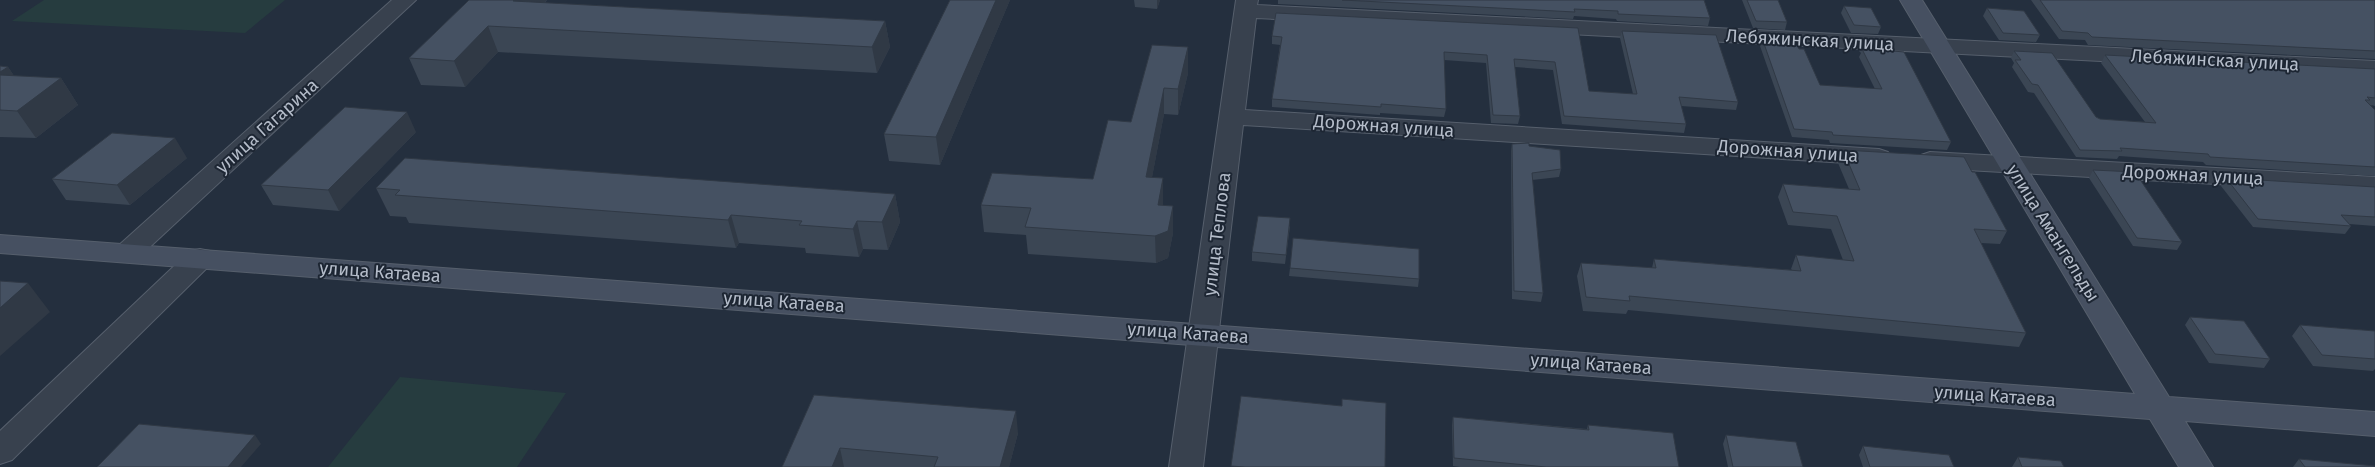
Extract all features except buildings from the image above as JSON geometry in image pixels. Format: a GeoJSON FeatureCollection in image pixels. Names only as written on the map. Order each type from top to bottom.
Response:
{"type":"FeatureCollection","features":[{"type":"Feature","properties":{"kind":"street","name":"улица Гагарина"},"geometry":{"type":"LineString","coordinates":[[128,252],[405,0]]}},
{"type":"Feature","properties":{"kind":"street","name":"улица Амангельды"},"geometry":{"type":"LineString","coordinates":[[1911,0],[2196,467]]}},
{"type":"Feature","properties":{"kind":"street","name":"Лебяжинская улица"},"geometry":{"type":"LineString","coordinates":[[1246,6],[1939,46],[2375,68]]}},
{"type":"Feature","properties":{"kind":"street","name":"улица Теплова"},"geometry":{"type":"LineString","coordinates":[[1186,467],[1246,6]]}},
{"type":"Feature","properties":{"kind":"street","name":"Дорожная улица"},"geometry":{"type":"LineString","coordinates":[[1232,117],[2012,165],[2375,185]]}},
{"type":"Feature","properties":{"kind":"street","name":"улица Катаева"},"geometry":{"type":"LineString","coordinates":[[0,244],[128,252],[2375,424]]}},
{"type":"Feature","properties":{"kind":"street"},"geometry":{"type":"LineString","coordinates":[[0,451],[200,258]]}},
{"type":"Feature","properties":{"kind":"green space"},"geometry":{"type":"Polygon","coordinates":[[[44,0],[285,0],[245,33],[12,21],[44,0]]]}},
{"type":"Feature","properties":{"kind":"green space"},"geometry":{"type":"Polygon","coordinates":[[[400,377],[566,393],[517,467],[328,467],[400,377]]]}}]}
